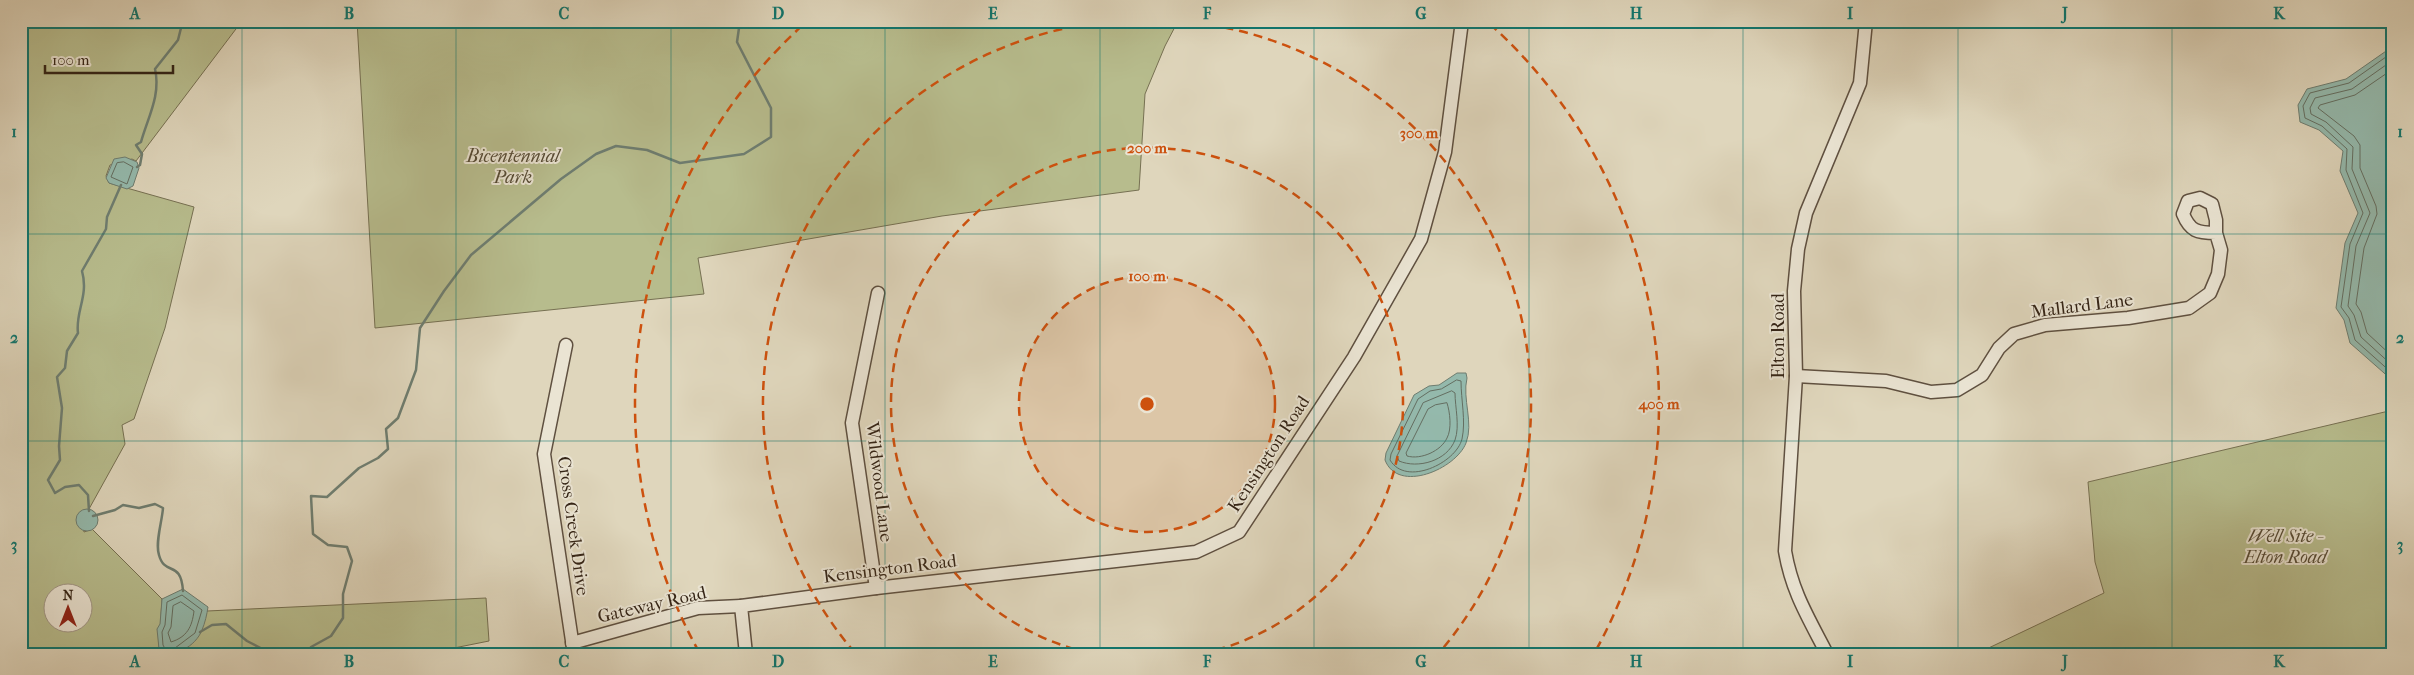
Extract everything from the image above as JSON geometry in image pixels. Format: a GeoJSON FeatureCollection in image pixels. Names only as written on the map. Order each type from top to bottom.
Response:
{"type":"FeatureCollection","features":[{"type":"Feature","properties":{"kind":"street","name":"Kensington Road"},"geometry":{"type":"LineString","coordinates":[[741,606],[876,588],[1196,552],[1239,532],[1354,357],[1421,239],[1445,152],[1462,21]]}},
{"type":"Feature","properties":{"kind":"street","name":"Elton Road"},"geometry":{"type":"LineString","coordinates":[[1827,654],[1797,597],[1790,577],[1785,551],[1796,376],[1794,291],[1798,249],[1806,213],[1860,83],[1866,21]]}},
{"type":"Feature","properties":{"kind":"street","name":"Mallard Lane"},"geometry":{"type":"LineString","coordinates":[[1796,376],[1886,381],[1931,392],[1957,390],[1982,375],[1998,348],[2014,334],[2045,325],[2128,318],[2189,308],[2210,293],[2218,274],[2221,250],[2216,233]]}},
{"type":"Feature","properties":{"kind":"street","name":"Wildwood Lane"},"geometry":{"type":"LineString","coordinates":[[876,588],[852,422],[878,293]]}},
{"type":"Feature","properties":{"kind":"street","name":"Cross Creek Drive"},"geometry":{"type":"LineString","coordinates":[[566,345],[544,454],[573,648]]}},
{"type":"Feature","properties":{"kind":"street","name":"Gateway Road"},"geometry":{"type":"LineString","coordinates":[[573,648],[698,608],[741,606]]}},
{"type":"Feature","properties":{"kind":"street"},"geometry":{"type":"LineString","coordinates":[[741,606],[746,654]]}},
{"type":"Feature","properties":{"kind":"green space"},"geometry":{"type":"Polygon","coordinates":[[[21,21],[242,21],[136,161],[132,159],[110,165],[106,176],[109,183],[194,207],[165,328],[134,419],[122,425],[125,444],[89,509],[80,512],[84,532],[92,529],[162,599],[159,649],[165,654],[21,654],[21,21]]]}},
{"type":"Feature","properties":{"kind":"green space","name":"Bicentennial Park"},"geometry":{"type":"Polygon","coordinates":[[[357,21],[1178,21],[1165,46],[1145,94],[1139,190],[942,216],[698,258],[704,294],[375,328],[357,21]]]}},
{"type":"Feature","properties":{"kind":"green space","name":"Well Site - Elton Road"},"geometry":{"type":"Polygon","coordinates":[[[2393,410],[2393,654],[1976,654],[2104,593],[2095,562],[2088,482],[2393,410]]]}},
{"type":"Feature","properties":{"kind":"green space"},"geometry":{"type":"Polygon","coordinates":[[[486,598],[489,641],[449,649],[449,654],[174,654],[194,641],[207,611],[486,598]]]}},
{"type":"Feature","properties":{"kind":"water"},"geometry":{"type":"Polygon","coordinates":[[[2393,35],[2392,380],[2350,343],[2344,320],[2336,308],[2345,243],[2358,213],[2340,171],[2343,151],[2319,130],[2300,122],[2298,105],[2307,89],[2346,79],[2389,49],[2390,37],[2393,35]]]}},
{"type":"Feature","properties":{"kind":"water"},"geometry":{"type":"Polygon","coordinates":[[[125,157],[137,162],[139,168],[133,186],[127,189],[109,183],[106,178],[114,159],[125,157]]]}},
{"type":"Feature","properties":{"kind":"water"},"geometry":{"type":"Polygon","coordinates":[[[1457,373],[1466,373],[1469,419],[1466,443],[1460,453],[1439,469],[1427,474],[1402,475],[1392,470],[1385,460],[1386,453],[1414,395],[1429,386],[1439,385],[1457,373]]]}},
{"type":"Feature","properties":{"kind":"water"},"geometry":{"type":"Polygon","coordinates":[[[87,509],[97,516],[98,520],[91,530],[87,531],[77,524],[76,520],[83,510],[87,509]]]}},
{"type":"Feature","properties":{"kind":"water"},"geometry":{"type":"Polygon","coordinates":[[[183,589],[208,607],[205,621],[199,636],[184,650],[171,653],[165,652],[159,649],[157,629],[160,624],[162,599],[183,589]]]}},
{"type":"Feature","properties":{"kind":"waterway"},"geometry":{"type":"LineString","coordinates":[[137,167],[140,165],[142,154],[136,145],[141,142],[155,97],[155,69],[178,40],[184,21]]}},
{"type":"Feature","properties":{"kind":"waterway"},"geometry":{"type":"LineString","coordinates":[[308,654],[311,647],[331,636],[343,618],[343,594],[352,561],[347,547],[328,545],[313,534],[311,496],[327,497],[359,468],[378,458],[388,449],[386,429],[398,418],[416,370],[420,328],[444,291],[471,255],[561,179],[596,154],[616,146],[647,150],[680,163],[744,154],[771,137],[771,108],[737,42],[740,21]]}},
{"type":"Feature","properties":{"kind":"waterway"},"geometry":{"type":"LineString","coordinates":[[89,511],[88,495],[79,485],[65,487],[55,493],[48,480],[60,460],[59,446],[62,408],[57,377],[65,368],[67,351],[78,333],[78,318],[84,288],[82,271],[106,229],[107,217],[121,185]]}},
{"type":"Feature","properties":{"kind":"waterway"},"geometry":{"type":"LineString","coordinates":[[93,516],[115,510],[123,505],[139,508],[155,504],[163,508],[158,539],[159,555],[162,562],[179,575],[183,591]]}},
{"type":"Feature","properties":{"kind":"waterway"},"geometry":{"type":"LineString","coordinates":[[200,632],[212,625],[226,624],[247,641],[272,654]]}}]}
